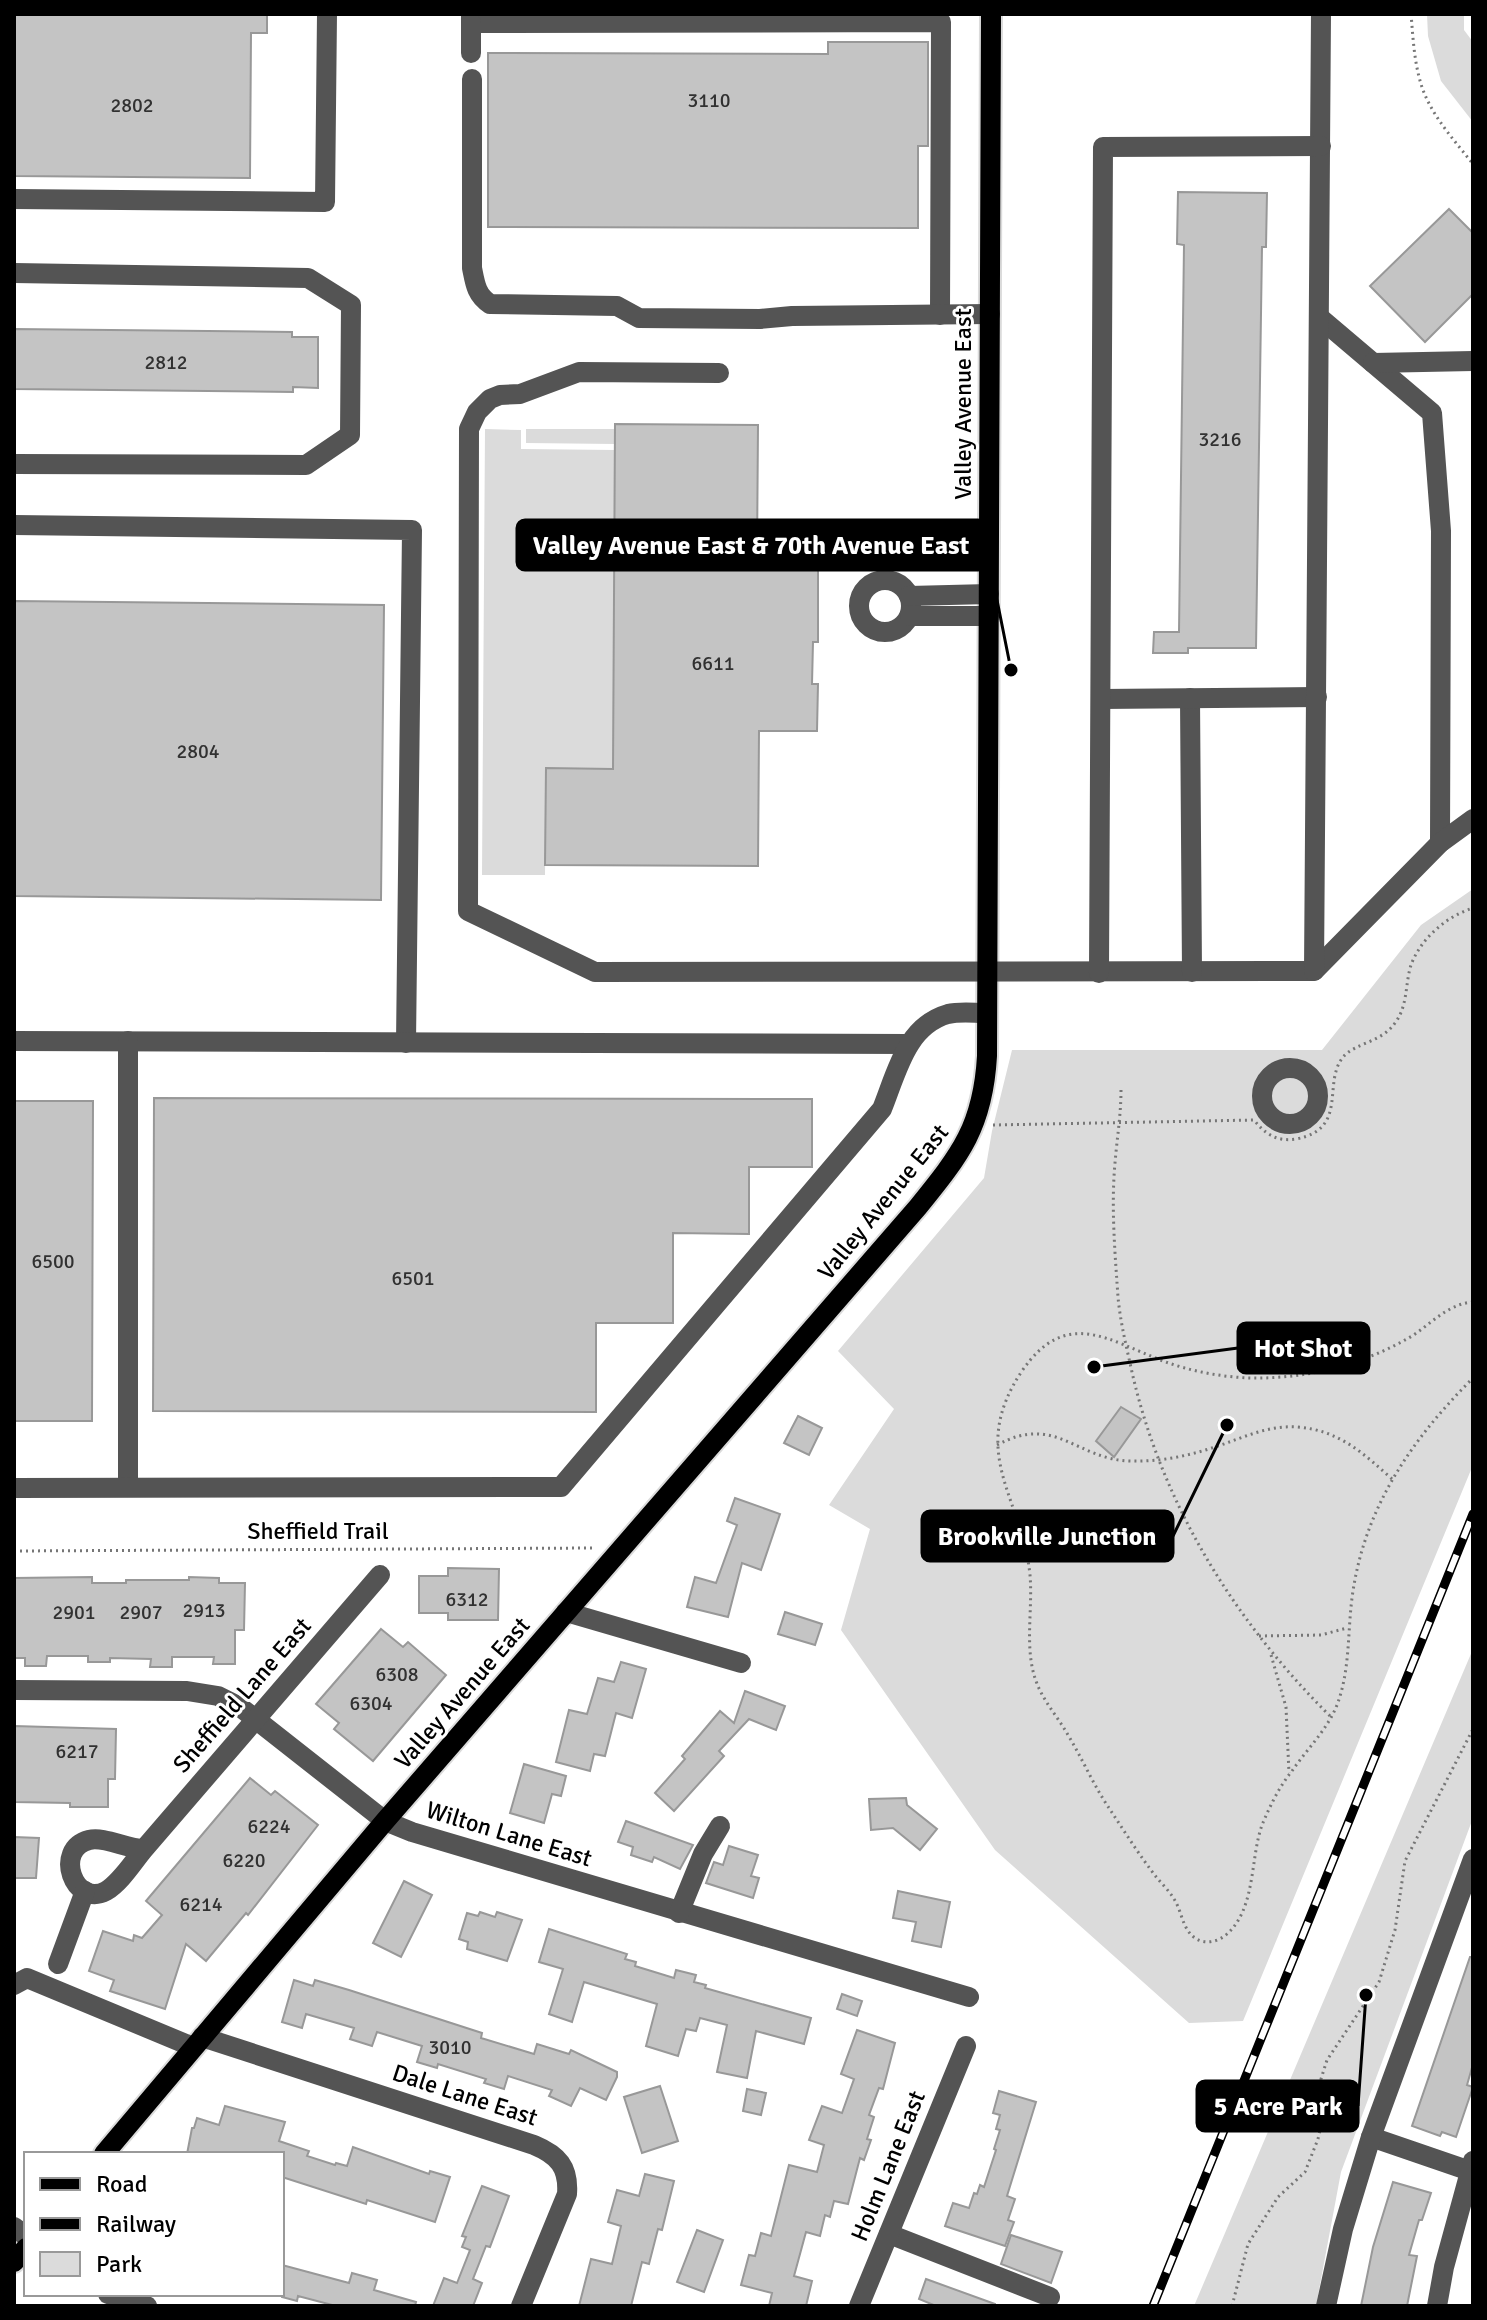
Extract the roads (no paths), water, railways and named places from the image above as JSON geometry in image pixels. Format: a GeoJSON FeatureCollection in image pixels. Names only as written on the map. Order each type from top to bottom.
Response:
{"type":"FeatureCollection","features":[{"type":"Feature","properties":{"kind":"main road","name":"Valley Avenue East"},"geometry":{"type":"LineString","coordinates":[[106,2152],[385,1821],[918,1207],[968,1141],[986,1076],[991,14]]}},
{"type":"Feature","properties":{"kind":"street"},"geometry":{"type":"LineString","coordinates":[[14,199],[325,202],[327,14]]}},
{"type":"Feature","properties":{"kind":"street"},"geometry":{"type":"LineString","coordinates":[[1314,971],[1321,14]]}},
{"type":"Feature","properties":{"kind":"street"},"geometry":{"type":"LineString","coordinates":[[471,53],[471,19],[941,22],[940,315]]}},
{"type":"Feature","properties":{"kind":"street"},"geometry":{"type":"LineString","coordinates":[[472,79],[472,268],[476,288],[482,299],[490,304],[617,306],[639,318],[990,314]]}},
{"type":"Feature","properties":{"kind":"street"},"geometry":{"type":"LineString","coordinates":[[1099,973],[1103,147],[1321,146]]}},
{"type":"Feature","properties":{"kind":"street"},"geometry":{"type":"LineString","coordinates":[[14,273],[308,278],[351,305],[350,435],[306,465],[14,464]]}},
{"type":"Feature","properties":{"kind":"street"},"geometry":{"type":"LineString","coordinates":[[1320,318],[1432,413],[1441,531],[1440,843]]}},
{"type":"Feature","properties":{"kind":"street"},"geometry":{"type":"LineString","coordinates":[[1373,363],[1473,361]]}},
{"type":"Feature","properties":{"kind":"street"},"geometry":{"type":"LineString","coordinates":[[719,373],[579,372],[520,394],[490,399],[472,421],[469,429],[468,911],[595,972],[1314,971],[1440,843],[1473,819]]}},
{"type":"Feature","properties":{"kind":"street"},"geometry":{"type":"LineString","coordinates":[[14,525],[412,530],[406,1043]]}},
{"type":"Feature","properties":{"kind":"street"},"geometry":{"type":"LineString","coordinates":[[989,594],[909,606],[989,616]]}},
{"type":"Feature","properties":{"kind":"street"},"geometry":{"type":"LineString","coordinates":[[1101,699],[1317,697]]}},
{"type":"Feature","properties":{"kind":"street"},"geometry":{"type":"LineString","coordinates":[[1190,698],[1192,972]]}},
{"type":"Feature","properties":{"kind":"street"},"geometry":{"type":"LineString","coordinates":[[14,1488],[561,1487],[882,1109],[908,1044],[927,1023],[951,1013],[986,1013]]}},
{"type":"Feature","properties":{"kind":"street"},"geometry":{"type":"LineString","coordinates":[[14,1041],[908,1044]]}},
{"type":"Feature","properties":{"kind":"street"},"geometry":{"type":"LineString","coordinates":[[128,1041],[128,1487]]}},
{"type":"Feature","properties":{"kind":"street","name":"Sheffield Lane East"},"geometry":{"type":"LineString","coordinates":[[85,1891],[95,1894],[108,1889],[380,1575]]}},
{"type":"Feature","properties":{"kind":"street"},"geometry":{"type":"LineString","coordinates":[[566,1612],[741,1663]]}},
{"type":"Feature","properties":{"kind":"street","name":"Wilton Lane East"},"geometry":{"type":"LineString","coordinates":[[14,1690],[201,1692],[231,1701],[385,1821],[433,1840],[969,1997]]}},
{"type":"Feature","properties":{"kind":"street"},"geometry":{"type":"LineString","coordinates":[[679,1913],[703,1854],[720,1826]]}},
{"type":"Feature","properties":{"kind":"street"},"geometry":{"type":"LineString","coordinates":[[58,1964],[85,1891],[74,1882],[70,1868],[73,1851],[82,1842],[99,1839],[128,1848],[144,1849]]}},
{"type":"Feature","properties":{"kind":"street"},"geometry":{"type":"LineString","coordinates":[[1326,2306],[1343,2229],[1371,2137],[1473,1859]]}},
{"type":"Feature","properties":{"kind":"street","name":"Dale Lane East"},"geometry":{"type":"LineString","coordinates":[[14,1985],[27,1978],[197,2042],[534,2145],[554,2155],[565,2169],[567,2194],[521,2306]]}},
{"type":"Feature","properties":{"kind":"street","name":"Holm Lane East"},"geometry":{"type":"LineString","coordinates":[[859,2306],[966,2046]]}},
{"type":"Feature","properties":{"kind":"street"},"geometry":{"type":"LineString","coordinates":[[1371,2137],[1472,2168],[1444,2267],[1437,2306]]}},
{"type":"Feature","properties":{"kind":"street"},"geometry":{"type":"LineString","coordinates":[[889,2234],[1050,2297]]}},
{"type":"Feature","properties":{"kind":"street"},"geometry":{"type":"LineString","coordinates":[[114,2296],[147,2306]]}},
{"type":"Feature","properties":{"kind":"railway"},"geometry":{"type":"LineString","coordinates":[[1153,2306],[1473,1514]]}},
{"type":"Feature","properties":{"kind":"place","name":"Valley Avenue East & 70th Avenue East"},"geometry":{"type":"Point","coordinates":[1011,670]}},
{"type":"Feature","properties":{"kind":"place","name":"Hot Shot"},"geometry":{"type":"Point","coordinates":[1094,1367]}},
{"type":"Feature","properties":{"kind":"place","name":"Brookville Junction"},"geometry":{"type":"Point","coordinates":[1227,1425]}},
{"type":"Feature","properties":{"kind":"place","name":"5 Acre Park"},"geometry":{"type":"Point","coordinates":[1366,1995]}}]}
